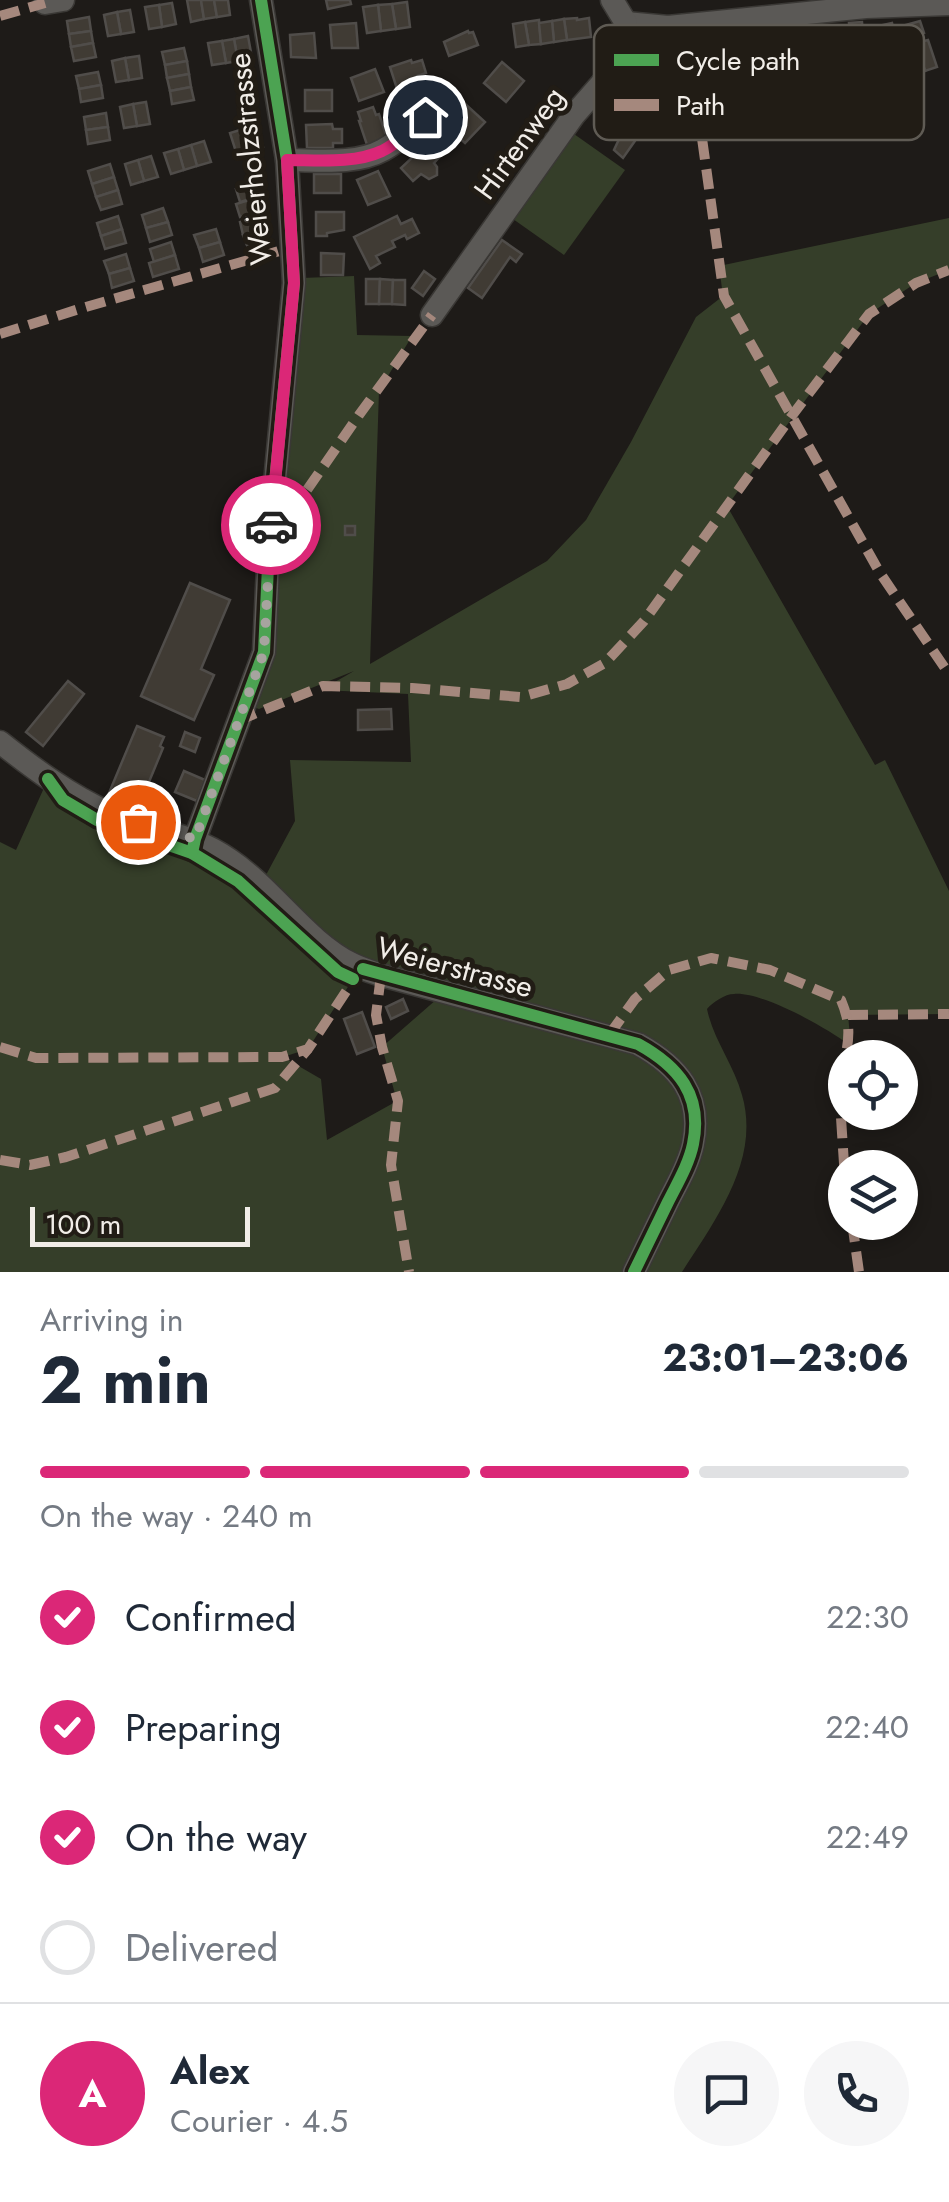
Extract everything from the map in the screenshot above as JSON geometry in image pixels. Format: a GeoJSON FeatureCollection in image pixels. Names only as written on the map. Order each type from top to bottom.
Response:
{"type":"FeatureCollection","features":[{"type":"Feature","properties":{"kind":"street","name":"Weierholzstrasse"},"geometry":{"type":"LineString","coordinates":[[195,839],[264,652],[269,545],[294,283],[287,160],[262,0]]}},
{"type":"Feature","properties":{"kind":"street"},"geometry":{"type":"LineString","coordinates":[[612,0],[626,23],[643,25]]}},
{"type":"Feature","properties":{"kind":"street"},"geometry":{"type":"LineString","coordinates":[[696,25],[866,7],[949,4]]}},
{"type":"Feature","properties":{"kind":"street","name":"Hirtenweg"},"geometry":{"type":"LineString","coordinates":[[432,315],[594,92]]}},
{"type":"Feature","properties":{"kind":"street"},"geometry":{"type":"LineString","coordinates":[[287,160],[352,159],[380,152],[405,136],[444,98]]}},
{"type":"Feature","properties":{"kind":"street","name":"Weierstrasse"},"geometry":{"type":"LineString","coordinates":[[0,742],[48,779],[110,813],[195,839],[231,860],[328,948],[350,963],[381,975],[638,1044],[663,1058],[682,1078],[692,1102],[695,1124],[684,1169],[634,1272]]}},
{"type":"Feature","properties":{"kind":"green space"},"geometry":{"type":"Polygon","coordinates":[[[574,134],[625,170],[564,255],[513,219],[574,134]]]}},
{"type":"Feature","properties":{"kind":"green space"},"geometry":{"type":"Polygon","coordinates":[[[949,218],[949,270],[916,283],[869,314],[727,506],[875,765],[885,760],[949,891],[949,1014],[848,1015],[849,1040],[842,1040],[810,1020],[760,998],[731,994],[710,1006],[710,1020],[742,1095],[745,1143],[732,1188],[682,1272],[0,1272],[0,842],[16,850],[48,779],[196,845],[259,888],[295,821],[290,760],[411,762],[408,694],[321,690],[354,671],[259,709],[253,707],[302,278],[354,276],[357,335],[412,336],[379,391],[370,664],[547,561],[586,520],[696,317],[723,296],[719,266],[949,218]],[[363,969],[308,1049],[283,1057],[321,1079],[327,1140],[397,1101],[382,1047],[445,992],[363,969]]]}},
{"type":"Feature","properties":{"kind":"building"},"geometry":{"type":"Polygon","coordinates":[[[187,0],[201,0],[204,19],[191,22],[187,0]]]}},
{"type":"Feature","properties":{"kind":"building"},"geometry":{"type":"Polygon","coordinates":[[[201,0],[214,0],[217,17],[204,19],[201,0]]]}},
{"type":"Feature","properties":{"kind":"building"},"geometry":{"type":"Polygon","coordinates":[[[214,0],[228,0],[230,15],[217,17],[214,0]]]}},
{"type":"Feature","properties":{"kind":"building"},"geometry":{"type":"Polygon","coordinates":[[[326,0],[350,0],[351,4],[328,9],[326,0]]]}},
{"type":"Feature","properties":{"kind":"building"},"geometry":{"type":"Polygon","coordinates":[[[407,2],[410,27],[396,29],[392,4],[407,2]]]}},
{"type":"Feature","properties":{"kind":"building"},"geometry":{"type":"Polygon","coordinates":[[[172,3],[176,24],[162,27],[159,5],[172,3]]]}},
{"type":"Feature","properties":{"kind":"building"},"geometry":{"type":"Polygon","coordinates":[[[392,4],[396,29],[381,31],[378,5],[392,4]]]}},
{"type":"Feature","properties":{"kind":"building"},"geometry":{"type":"Polygon","coordinates":[[[159,5],[162,27],[149,29],[145,7],[159,5]]]}},
{"type":"Feature","properties":{"kind":"building"},"geometry":{"type":"Polygon","coordinates":[[[378,5],[381,31],[367,33],[363,7],[378,5]]]}},
{"type":"Feature","properties":{"kind":"building"},"geometry":{"type":"Polygon","coordinates":[[[130,10],[134,32],[121,34],[117,12],[130,10]]]}},
{"type":"Feature","properties":{"kind":"building"},"geometry":{"type":"Polygon","coordinates":[[[117,12],[121,34],[108,36],[104,15],[117,12]]]}},
{"type":"Feature","properties":{"kind":"building"},"geometry":{"type":"Polygon","coordinates":[[[89,17],[91,31],[69,34],[67,21],[89,17]]]}},
{"type":"Feature","properties":{"kind":"building"},"geometry":{"type":"Polygon","coordinates":[[[589,18],[591,37],[567,40],[564,19],[589,18]]]}},
{"type":"Feature","properties":{"kind":"building"},"geometry":{"type":"Polygon","coordinates":[[[564,19],[567,40],[554,42],[552,21],[564,19]]]}},
{"type":"Feature","properties":{"kind":"building"},"geometry":{"type":"Polygon","coordinates":[[[539,20],[541,44],[529,45],[525,22],[539,20]]]}},
{"type":"Feature","properties":{"kind":"building"},"geometry":{"type":"Polygon","coordinates":[[[552,21],[554,42],[541,44],[539,23],[552,21]]]}},
{"type":"Feature","properties":{"kind":"building"},"geometry":{"type":"Polygon","coordinates":[[[525,22],[529,45],[516,47],[513,24],[525,22]]]}},
{"type":"Feature","properties":{"kind":"building"},"geometry":{"type":"Polygon","coordinates":[[[356,23],[358,48],[332,48],[330,25],[356,23]]]}},
{"type":"Feature","properties":{"kind":"building"},"geometry":{"type":"Polygon","coordinates":[[[91,31],[93,43],[71,47],[69,34],[91,31]]]}},
{"type":"Feature","properties":{"kind":"building"},"geometry":{"type":"Polygon","coordinates":[[[473,32],[478,45],[449,56],[444,42],[473,32]]]}},
{"type":"Feature","properties":{"kind":"building"},"geometry":{"type":"Polygon","coordinates":[[[314,33],[316,58],[291,57],[290,35],[314,33]]]}},
{"type":"Feature","properties":{"kind":"building"},"geometry":{"type":"Polygon","coordinates":[[[248,36],[252,58],[238,61],[234,39],[248,36]]]}},
{"type":"Feature","properties":{"kind":"building"},"geometry":{"type":"Polygon","coordinates":[[[234,39],[238,61],[226,63],[222,41],[234,39]]]}},
{"type":"Feature","properties":{"kind":"building"},"geometry":{"type":"Polygon","coordinates":[[[928,40],[937,67],[925,71],[924,68],[924,41],[928,40]]]}},
{"type":"Feature","properties":{"kind":"building"},"geometry":{"type":"Polygon","coordinates":[[[222,41],[226,63],[212,65],[208,43],[222,41]]]}},
{"type":"Feature","properties":{"kind":"building"},"geometry":{"type":"Polygon","coordinates":[[[93,43],[96,57],[74,61],[71,47],[93,43]]]}},
{"type":"Feature","properties":{"kind":"building"},"geometry":{"type":"Polygon","coordinates":[[[184,48],[187,61],[165,65],[162,52],[184,48]]]}},
{"type":"Feature","properties":{"kind":"building"},"geometry":{"type":"Polygon","coordinates":[[[139,56],[142,78],[129,80],[125,58],[139,56]]]}},
{"type":"Feature","properties":{"kind":"building"},"geometry":{"type":"Polygon","coordinates":[[[125,58],[129,80],[116,82],[112,61],[125,58]]]}},
{"type":"Feature","properties":{"kind":"building"},"geometry":{"type":"Polygon","coordinates":[[[422,60],[426,73],[405,85],[407,92],[399,95],[390,67],[422,60]]]}},
{"type":"Feature","properties":{"kind":"building"},"geometry":{"type":"Polygon","coordinates":[[[187,61],[189,74],[167,78],[165,65],[187,61]]]}},
{"type":"Feature","properties":{"kind":"building"},"geometry":{"type":"Polygon","coordinates":[[[502,62],[524,81],[506,102],[484,83],[502,62]]]}},
{"type":"Feature","properties":{"kind":"building"},"geometry":{"type":"Polygon","coordinates":[[[375,69],[384,92],[359,101],[351,78],[375,69]]]}},
{"type":"Feature","properties":{"kind":"building"},"geometry":{"type":"Polygon","coordinates":[[[98,72],[101,85],[79,89],[76,76],[98,72]]]}},
{"type":"Feature","properties":{"kind":"building"},"geometry":{"type":"Polygon","coordinates":[[[189,74],[191,87],[170,91],[167,78],[189,74]]]}},
{"type":"Feature","properties":{"kind":"building"},"geometry":{"type":"Polygon","coordinates":[[[101,85],[103,98],[81,102],[79,89],[101,85]]]}},
{"type":"Feature","properties":{"kind":"building"},"geometry":{"type":"Polygon","coordinates":[[[191,87],[194,100],[172,104],[170,91],[191,87]]]}},
{"type":"Feature","properties":{"kind":"building"},"geometry":{"type":"Polygon","coordinates":[[[305,90],[332,90],[332,111],[305,111],[305,90]]]}},
{"type":"Feature","properties":{"kind":"building"},"geometry":{"type":"Polygon","coordinates":[[[146,102],[150,124],[137,126],[133,104],[146,102]]]}},
{"type":"Feature","properties":{"kind":"building"},"geometry":{"type":"Polygon","coordinates":[[[463,102],[485,122],[465,143],[443,124],[463,102]]]}},
{"type":"Feature","properties":{"kind":"building"},"geometry":{"type":"Polygon","coordinates":[[[133,104],[137,126],[124,128],[120,107],[133,104]]]}},
{"type":"Feature","properties":{"kind":"building"},"geometry":{"type":"Polygon","coordinates":[[[373,107],[387,138],[367,145],[358,112],[373,107]]]}},
{"type":"Feature","properties":{"kind":"building"},"geometry":{"type":"Polygon","coordinates":[[[106,113],[108,127],[86,130],[84,117],[106,113]]]}},
{"type":"Feature","properties":{"kind":"building"},"geometry":{"type":"Polygon","coordinates":[[[332,124],[333,129],[342,129],[342,143],[333,143],[333,148],[307,148],[306,125],[332,124]]]}},
{"type":"Feature","properties":{"kind":"building"},"geometry":{"type":"Polygon","coordinates":[[[257,125],[263,147],[250,151],[243,129],[257,125]]]}},
{"type":"Feature","properties":{"kind":"building"},"geometry":{"type":"Polygon","coordinates":[[[108,127],[110,140],[88,144],[86,130],[108,127]]]}},
{"type":"Feature","properties":{"kind":"building"},"geometry":{"type":"Polygon","coordinates":[[[243,129],[250,151],[237,155],[230,133],[243,129]]]}},
{"type":"Feature","properties":{"kind":"building"},"geometry":{"type":"Polygon","coordinates":[[[431,140],[443,153],[434,163],[437,175],[429,179],[421,174],[413,181],[401,168],[431,140]]]}},
{"type":"Feature","properties":{"kind":"building"},"geometry":{"type":"Polygon","coordinates":[[[619,140],[636,140],[623,158],[614,150],[619,140]]]}},
{"type":"Feature","properties":{"kind":"building"},"geometry":{"type":"Polygon","coordinates":[[[204,141],[211,162],[197,166],[191,145],[204,141]]]}},
{"type":"Feature","properties":{"kind":"building"},"geometry":{"type":"Polygon","coordinates":[[[191,145],[197,166],[184,170],[178,149],[191,145]]]}},
{"type":"Feature","properties":{"kind":"building"},"geometry":{"type":"Polygon","coordinates":[[[178,149],[184,170],[171,174],[164,153],[178,149]]]}},
{"type":"Feature","properties":{"kind":"building"},"geometry":{"type":"Polygon","coordinates":[[[151,156],[158,177],[144,181],[138,160],[151,156]]]}},
{"type":"Feature","properties":{"kind":"building"},"geometry":{"type":"Polygon","coordinates":[[[138,160],[144,181],[131,185],[125,164],[138,160]]]}},
{"type":"Feature","properties":{"kind":"building"},"geometry":{"type":"Polygon","coordinates":[[[110,164],[114,177],[92,184],[88,171],[110,164]]]}},
{"type":"Feature","properties":{"kind":"building"},"geometry":{"type":"Polygon","coordinates":[[[378,171],[390,196],[368,205],[357,180],[378,171]]]}},
{"type":"Feature","properties":{"kind":"building"},"geometry":{"type":"Polygon","coordinates":[[[314,174],[341,174],[341,193],[314,193],[314,174]]]}},
{"type":"Feature","properties":{"kind":"building"},"geometry":{"type":"Polygon","coordinates":[[[114,177],[118,190],[96,197],[92,184],[114,177]]]}},
{"type":"Feature","properties":{"kind":"building"},"geometry":{"type":"Polygon","coordinates":[[[258,182],[262,196],[240,202],[236,189],[258,182]]]}},
{"type":"Feature","properties":{"kind":"building"},"geometry":{"type":"Polygon","coordinates":[[[118,190],[122,204],[101,210],[96,197],[118,190]]]}},
{"type":"Feature","properties":{"kind":"building"},"geometry":{"type":"Polygon","coordinates":[[[262,196],[266,209],[240,217],[236,204],[262,196]]]}},
{"type":"Feature","properties":{"kind":"building"},"geometry":{"type":"Polygon","coordinates":[[[163,208],[168,222],[146,228],[142,215],[163,208]]]}},
{"type":"Feature","properties":{"kind":"building"},"geometry":{"type":"Polygon","coordinates":[[[316,212],[344,212],[344,230],[316,236],[316,212]]]}},
{"type":"Feature","properties":{"kind":"building"},"geometry":{"type":"Polygon","coordinates":[[[261,215],[265,228],[243,235],[240,222],[261,215]]]}},
{"type":"Feature","properties":{"kind":"building"},"geometry":{"type":"Polygon","coordinates":[[[118,216],[122,229],[101,236],[97,223],[118,216]]]}},
{"type":"Feature","properties":{"kind":"building"},"geometry":{"type":"Polygon","coordinates":[[[397,216],[401,224],[412,219],[419,233],[392,241],[395,247],[376,256],[380,263],[370,269],[354,237],[397,216]]]}},
{"type":"Feature","properties":{"kind":"building"},"geometry":{"type":"Polygon","coordinates":[[[168,222],[172,235],[150,242],[146,228],[168,222]]]}},
{"type":"Feature","properties":{"kind":"building"},"geometry":{"type":"Polygon","coordinates":[[[265,228],[269,241],[248,248],[243,235],[265,228]]]}},
{"type":"Feature","properties":{"kind":"building"},"geometry":{"type":"Polygon","coordinates":[[[122,229],[126,243],[105,249],[101,236],[122,229]]]}},
{"type":"Feature","properties":{"kind":"building"},"geometry":{"type":"Polygon","coordinates":[[[216,229],[220,242],[199,248],[194,235],[216,229]]]}},
{"type":"Feature","properties":{"kind":"building"},"geometry":{"type":"Polygon","coordinates":[[[502,240],[522,254],[516,262],[510,257],[482,298],[468,288],[502,240]]]}},
{"type":"Feature","properties":{"kind":"building"},"geometry":{"type":"Polygon","coordinates":[[[171,242],[175,255],[154,262],[150,249],[171,242]]]}},
{"type":"Feature","properties":{"kind":"building"},"geometry":{"type":"Polygon","coordinates":[[[220,242],[224,255],[203,262],[199,248],[220,242]]]}},
{"type":"Feature","properties":{"kind":"building"},"geometry":{"type":"Polygon","coordinates":[[[321,253],[344,254],[343,275],[321,275],[321,253]]]}},
{"type":"Feature","properties":{"kind":"building"},"geometry":{"type":"Polygon","coordinates":[[[126,254],[130,268],[109,274],[104,261],[126,254]]]}},
{"type":"Feature","properties":{"kind":"building"},"geometry":{"type":"Polygon","coordinates":[[[175,255],[179,269],[153,277],[149,263],[175,255]]]}},
{"type":"Feature","properties":{"kind":"building"},"geometry":{"type":"Polygon","coordinates":[[[130,268],[134,281],[112,288],[109,274],[130,268]]]}},
{"type":"Feature","properties":{"kind":"building"},"geometry":{"type":"Polygon","coordinates":[[[424,271],[435,279],[423,296],[412,288],[424,271]]]}},
{"type":"Feature","properties":{"kind":"building"},"geometry":{"type":"Polygon","coordinates":[[[366,279],[380,279],[379,304],[366,304],[366,279]]]}},
{"type":"Feature","properties":{"kind":"building"},"geometry":{"type":"Polygon","coordinates":[[[380,279],[393,280],[392,304],[379,304],[380,279]]]}},
{"type":"Feature","properties":{"kind":"building"},"geometry":{"type":"Polygon","coordinates":[[[393,280],[405,280],[405,305],[392,304],[393,280]]]}},
{"type":"Feature","properties":{"kind":"building"},"geometry":{"type":"Polygon","coordinates":[[[345,526],[355,526],[355,535],[345,535],[345,526]]]}},
{"type":"Feature","properties":{"kind":"building"},"geometry":{"type":"Polygon","coordinates":[[[190,583],[230,600],[201,669],[214,675],[194,720],[141,696],[190,583]]]}},
{"type":"Feature","properties":{"kind":"building"},"geometry":{"type":"Polygon","coordinates":[[[68,681],[84,694],[43,746],[26,732],[68,681]]]}},
{"type":"Feature","properties":{"kind":"building"},"geometry":{"type":"Polygon","coordinates":[[[391,709],[392,729],[358,730],[358,710],[391,709]]]}},
{"type":"Feature","properties":{"kind":"building"},"geometry":{"type":"Polygon","coordinates":[[[137,726],[164,737],[139,806],[109,793],[137,726]]]}},
{"type":"Feature","properties":{"kind":"building"},"geometry":{"type":"Polygon","coordinates":[[[185,732],[200,738],[195,752],[180,746],[185,732]]]}},
{"type":"Feature","properties":{"kind":"building"},"geometry":{"type":"Polygon","coordinates":[[[184,771],[205,780],[197,801],[175,792],[184,771]]]}},
{"type":"Feature","properties":{"kind":"building"},"geometry":{"type":"Polygon","coordinates":[[[403,999],[408,1011],[391,1019],[386,1007],[403,999]]]}},
{"type":"Feature","properties":{"kind":"building"},"geometry":{"type":"Polygon","coordinates":[[[362,1012],[375,1047],[357,1054],[344,1019],[362,1012]]]}},
{"type":"Feature","properties":{"kind":"marked path"},"geometry":{"type":"LineString","coordinates":[[0,16],[45,3]]}},
{"type":"Feature","properties":{"kind":"marked path"},"geometry":{"type":"LineString","coordinates":[[702,140],[724,296],[880,573],[949,674]]}},
{"type":"Feature","properties":{"kind":"marked path"},"geometry":{"type":"LineString","coordinates":[[0,334],[293,247]]}},
{"type":"Feature","properties":{"kind":"marked path"},"geometry":{"type":"LineString","coordinates":[[237,721],[323,686],[521,697],[567,684],[605,663],[644,621],[869,314],[916,283],[949,270]]}},
{"type":"Feature","properties":{"kind":"marked path"},"geometry":{"type":"LineString","coordinates":[[273,539],[432,315]]}},
{"type":"Feature","properties":{"kind":"marked path"},"geometry":{"type":"LineString","coordinates":[[609,1035],[635,999],[669,970],[711,958],[770,970],[841,1000],[848,1040]]}},
{"type":"Feature","properties":{"kind":"marked path"},"geometry":{"type":"LineString","coordinates":[[0,1047],[36,1058],[282,1057],[308,1049],[357,975]]}},
{"type":"Feature","properties":{"kind":"marked path"},"geometry":{"type":"LineString","coordinates":[[381,975],[376,1015],[398,1101],[391,1165],[409,1272]]}},
{"type":"Feature","properties":{"kind":"marked path"},"geometry":{"type":"LineString","coordinates":[[848,1015],[949,1014]]}},
{"type":"Feature","properties":{"kind":"marked path"},"geometry":{"type":"LineString","coordinates":[[0,1160],[30,1165],[66,1157],[275,1088],[308,1049]]}},
{"type":"Feature","properties":{"kind":"marked path"},"geometry":{"type":"LineString","coordinates":[[842,1130],[843,1150]]}},
{"type":"Feature","properties":{"kind":"marked path"},"geometry":{"type":"LineString","coordinates":[[855,1240],[859,1272]]}},
{"type":"Feature","properties":{"kind":"cycle path"},"geometry":{"type":"LineString","coordinates":[[192,853],[264,652],[269,545],[294,283],[287,160],[261,0]]}},
{"type":"Feature","properties":{"kind":"cycle path"},"geometry":{"type":"LineString","coordinates":[[48,779],[63,800],[97,820],[192,853],[238,881],[338,972],[353,979]]}},
{"type":"Feature","properties":{"kind":"cycle path"},"geometry":{"type":"LineString","coordinates":[[363,969],[638,1044],[676,1072],[691,1097],[693,1144],[634,1272]]}},
{"type":"Feature","properties":{"kind":"way so far"},"geometry":{"type":"LineString","coordinates":[[138,822],[195,839],[264,652],[271,525]]}},
{"type":"Feature","properties":{"kind":"route"},"geometry":{"type":"LineString","coordinates":[[271,525],[294,283],[287,160],[352,159],[380,152],[425,117]]}}]}
